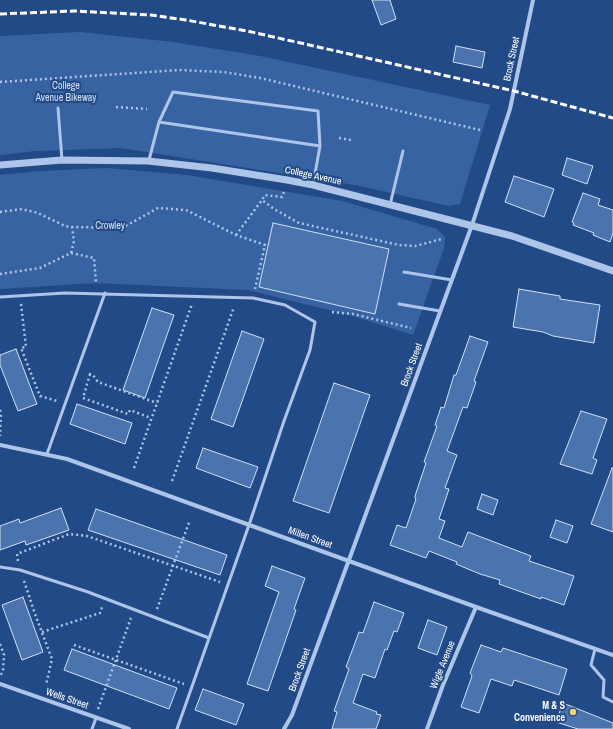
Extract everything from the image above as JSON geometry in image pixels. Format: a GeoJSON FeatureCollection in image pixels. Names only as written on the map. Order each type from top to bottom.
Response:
{"type":"FeatureCollection","features":[{"type":"Feature","properties":{"kind":"street","name":"Brock Street"},"geometry":{"type":"LineString","coordinates":[[284,729],[292,716],[472,225],[510,109],[533,0]]}},
{"type":"Feature","properties":{"kind":"street","name":"College Avenue"},"geometry":{"type":"LineString","coordinates":[[0,165],[62,160],[148,160],[212,168],[313,185],[512,236],[613,271]]}},
{"type":"Feature","properties":{"kind":"street","name":"Millen Street"},"geometry":{"type":"LineString","coordinates":[[0,445],[67,459],[613,655]]}},
{"type":"Feature","properties":{"kind":"street","name":"Wigle Avenue"},"geometry":{"type":"LineString","coordinates":[[427,729],[443,685],[476,607]]}},
{"type":"Feature","properties":{"kind":"street","name":"Wells Street"},"geometry":{"type":"LineString","coordinates":[[0,684],[129,729]]}},
{"type":"Feature","properties":{"kind":"lane"},"geometry":{"type":"LineString","coordinates":[[148,160],[159,122],[173,92],[318,111],[320,146],[313,185]]}},
{"type":"Feature","properties":{"kind":"lane"},"geometry":{"type":"LineString","coordinates":[[58,108],[62,160]]}},
{"type":"Feature","properties":{"kind":"lane"},"geometry":{"type":"LineString","coordinates":[[159,122],[320,146]]}},
{"type":"Feature","properties":{"kind":"lane"},"geometry":{"type":"LineString","coordinates":[[390,205],[403,151]]}},
{"type":"Feature","properties":{"kind":"lane"},"geometry":{"type":"LineString","coordinates":[[404,272],[452,280]]}},
{"type":"Feature","properties":{"kind":"lane"},"geometry":{"type":"LineString","coordinates":[[0,297],[65,292],[253,298],[285,305],[315,322],[310,350],[177,729]]}},
{"type":"Feature","properties":{"kind":"lane"},"geometry":{"type":"LineString","coordinates":[[47,454],[105,293]]}},
{"type":"Feature","properties":{"kind":"lane"},"geometry":{"type":"LineString","coordinates":[[399,304],[440,311]]}},
{"type":"Feature","properties":{"kind":"lane"},"geometry":{"type":"LineString","coordinates":[[0,567],[20,570],[105,599],[209,638]]}},
{"type":"Feature","properties":{"kind":"lane"},"geometry":{"type":"LineString","coordinates":[[595,649],[591,665],[604,680],[603,697],[613,702]]}},
{"type":"Feature","properties":{"kind":"lane"},"geometry":{"type":"LineString","coordinates":[[92,729],[96,718]]}},
{"type":"Feature","properties":{"kind":"path"},"geometry":{"type":"LineString","coordinates":[[0,82],[179,70],[224,72],[260,78],[480,130]]}},
{"type":"Feature","properties":{"kind":"path"},"geometry":{"type":"LineString","coordinates":[[116,107],[147,109]]}},
{"type":"Feature","properties":{"kind":"path"},"geometry":{"type":"LineString","coordinates":[[339,138],[351,140]]}},
{"type":"Feature","properties":{"kind":"path"},"geometry":{"type":"LineString","coordinates":[[236,235],[265,194],[282,197],[284,192]]}},
{"type":"Feature","properties":{"kind":"path"},"geometry":{"type":"LineString","coordinates":[[262,200],[274,209],[299,223],[399,245],[415,246],[442,239]]}},
{"type":"Feature","properties":{"kind":"path"},"geometry":{"type":"LineString","coordinates":[[0,212],[22,209],[38,213],[65,226],[122,228],[158,208],[186,210],[236,235],[265,244],[255,290]]}},
{"type":"Feature","properties":{"kind":"path"},"geometry":{"type":"LineString","coordinates":[[71,253],[74,241],[72,227]]}},
{"type":"Feature","properties":{"kind":"path"},"geometry":{"type":"LineString","coordinates":[[0,274],[40,268],[71,253],[94,258],[96,282]]}},
{"type":"Feature","properties":{"kind":"path"},"geometry":{"type":"LineString","coordinates":[[20,295],[26,347],[22,348],[40,396],[66,403]]}},
{"type":"Feature","properties":{"kind":"path"},"geometry":{"type":"LineString","coordinates":[[134,468],[195,296]]}},
{"type":"Feature","properties":{"kind":"path"},"geometry":{"type":"LineString","coordinates":[[172,481],[237,297]]}},
{"type":"Feature","properties":{"kind":"path"},"geometry":{"type":"LineString","coordinates":[[332,312],[353,314],[411,328]]}},
{"type":"Feature","properties":{"kind":"path"},"geometry":{"type":"LineString","coordinates":[[77,370],[93,375],[98,382],[157,403]]}},
{"type":"Feature","properties":{"kind":"path"},"geometry":{"type":"LineString","coordinates":[[90,374],[82,398],[128,414],[130,410],[151,418]]}},
{"type":"Feature","properties":{"kind":"path"},"geometry":{"type":"LineString","coordinates":[[0,410],[0,442]]}},
{"type":"Feature","properties":{"kind":"path"},"geometry":{"type":"LineString","coordinates":[[154,617],[190,520]]}},
{"type":"Feature","properties":{"kind":"path"},"geometry":{"type":"LineString","coordinates":[[46,685],[52,659],[20,570],[17,554],[69,534],[87,536],[228,585]]}},
{"type":"Feature","properties":{"kind":"path"},"geometry":{"type":"LineString","coordinates":[[42,632],[100,613],[105,599]]}},
{"type":"Feature","properties":{"kind":"path"},"geometry":{"type":"LineString","coordinates":[[96,718],[99,704],[134,610]]}},
{"type":"Feature","properties":{"kind":"path"},"geometry":{"type":"LineString","coordinates":[[0,644],[4,655],[3,670],[0,677]]}},
{"type":"Feature","properties":{"kind":"path"},"geometry":{"type":"LineString","coordinates":[[74,645],[192,687]]}},
{"type":"Feature","properties":{"kind":"green space","name":"College Avenue Bikeway"},"geometry":{"type":"Polygon","coordinates":[[[80,32],[173,42],[260,56],[490,105],[460,204],[449,206],[355,185],[121,148],[36,151],[0,155],[0,36],[80,32]]]}},
{"type":"Feature","properties":{"kind":"green space","name":"Crowley"},"geometry":{"type":"Polygon","coordinates":[[[107,168],[187,175],[342,201],[437,229],[445,237],[444,248],[413,335],[353,316],[248,290],[95,283],[0,289],[0,175],[41,171],[107,168]]]}},
{"type":"Feature","properties":{"kind":"building"},"geometry":{"type":"Polygon","coordinates":[[[372,0],[390,0],[396,19],[381,25],[372,0]]]}},
{"type":"Feature","properties":{"kind":"building"},"geometry":{"type":"Polygon","coordinates":[[[456,46],[485,52],[482,68],[453,62],[456,46]]]}},
{"type":"Feature","properties":{"kind":"building"},"geometry":{"type":"Polygon","coordinates":[[[567,158],[593,166],[587,184],[562,175],[567,158]]]}},
{"type":"Feature","properties":{"kind":"building"},"geometry":{"type":"Polygon","coordinates":[[[514,176],[554,189],[544,217],[505,202],[514,176]]]}},
{"type":"Feature","properties":{"kind":"building"},"geometry":{"type":"Polygon","coordinates":[[[583,193],[600,199],[598,205],[613,210],[613,233],[610,242],[593,235],[594,233],[573,225],[574,223],[572,222],[583,193]]]}},
{"type":"Feature","properties":{"kind":"building"},"geometry":{"type":"Polygon","coordinates":[[[273,223],[389,249],[375,314],[259,287],[273,223]]]}},
{"type":"Feature","properties":{"kind":"building"},"geometry":{"type":"Polygon","coordinates":[[[519,289],[560,296],[560,299],[600,305],[594,343],[513,327],[519,289]]]}},
{"type":"Feature","properties":{"kind":"building"},"geometry":{"type":"Polygon","coordinates":[[[152,308],[174,315],[145,398],[123,390],[152,308]]]}},
{"type":"Feature","properties":{"kind":"building"},"geometry":{"type":"Polygon","coordinates":[[[242,331],[264,339],[233,427],[211,419],[242,331]]]}},
{"type":"Feature","properties":{"kind":"building"},"geometry":{"type":"Polygon","coordinates":[[[470,336],[488,342],[474,381],[476,382],[467,408],[463,407],[447,451],[457,455],[445,488],[449,489],[439,519],[445,521],[439,538],[462,547],[468,532],[531,556],[529,561],[574,576],[564,605],[541,597],[541,599],[499,584],[500,580],[480,574],[456,564],[457,562],[429,551],[426,558],[390,545],[397,525],[406,528],[416,499],[415,496],[426,463],[424,462],[437,426],[435,425],[441,407],[444,408],[454,375],[456,375],[470,336]]]}},
{"type":"Feature","properties":{"kind":"building"},"geometry":{"type":"Polygon","coordinates":[[[16,349],[37,404],[18,411],[0,365],[0,355],[16,349]]]}},
{"type":"Feature","properties":{"kind":"building"},"geometry":{"type":"Polygon","coordinates":[[[334,383],[370,395],[329,513],[293,501],[334,383]]]}},
{"type":"Feature","properties":{"kind":"building"},"geometry":{"type":"Polygon","coordinates":[[[77,404],[132,423],[125,444],[70,424],[77,404]]]}},
{"type":"Feature","properties":{"kind":"building"},"geometry":{"type":"Polygon","coordinates":[[[581,411],[607,419],[593,458],[597,460],[592,474],[560,464],[581,411]]]}},
{"type":"Feature","properties":{"kind":"building"},"geometry":{"type":"Polygon","coordinates":[[[203,448],[258,467],[250,488],[196,468],[203,448]]]}},
{"type":"Feature","properties":{"kind":"building"},"geometry":{"type":"Polygon","coordinates":[[[613,468],[613,532],[591,524],[613,468]]]}},
{"type":"Feature","properties":{"kind":"building"},"geometry":{"type":"Polygon","coordinates":[[[482,494],[498,500],[493,515],[477,509],[482,494]]]}},
{"type":"Feature","properties":{"kind":"building"},"geometry":{"type":"Polygon","coordinates":[[[61,508],[69,530],[26,545],[25,541],[0,550],[0,526],[19,519],[20,523],[61,508]]]}},
{"type":"Feature","properties":{"kind":"building"},"geometry":{"type":"Polygon","coordinates":[[[96,509],[227,555],[220,575],[88,530],[96,509]]]}},
{"type":"Feature","properties":{"kind":"building"},"geometry":{"type":"Polygon","coordinates":[[[556,520],[573,526],[567,543],[550,537],[556,520]]]}},
{"type":"Feature","properties":{"kind":"building"},"geometry":{"type":"Polygon","coordinates":[[[272,566],[305,578],[294,609],[296,610],[268,691],[247,684],[279,592],[265,586],[272,566]]]}},
{"type":"Feature","properties":{"kind":"building"},"geometry":{"type":"Polygon","coordinates":[[[23,597],[43,652],[22,660],[2,605],[23,597]]]}},
{"type":"Feature","properties":{"kind":"building"},"geometry":{"type":"Polygon","coordinates":[[[374,602],[404,613],[397,632],[394,631],[387,650],[385,649],[375,678],[363,674],[353,703],[381,715],[376,729],[332,729],[337,712],[334,711],[349,669],[346,667],[359,632],[363,633],[374,602]]]}},
{"type":"Feature","properties":{"kind":"building"},"geometry":{"type":"Polygon","coordinates":[[[428,620],[447,627],[437,655],[418,648],[428,620]]]}},
{"type":"Feature","properties":{"kind":"building"},"geometry":{"type":"Polygon","coordinates":[[[481,645],[501,652],[503,648],[567,669],[559,695],[514,680],[512,686],[491,679],[479,713],[461,707],[472,676],[470,673],[481,645]]]}},
{"type":"Feature","properties":{"kind":"building"},"geometry":{"type":"Polygon","coordinates":[[[72,649],[177,688],[169,709],[64,670],[72,649]]]}},
{"type":"Feature","properties":{"kind":"building"},"geometry":{"type":"Polygon","coordinates":[[[203,689],[244,704],[236,725],[195,710],[203,689]]]}},
{"type":"Feature","properties":{"kind":"building","name":"M & S Convenience"},"geometry":{"type":"Polygon","coordinates":[[[563,703],[613,723],[613,729],[578,729],[556,722],[563,703]]]}},
{"type":"Feature","properties":{"kind":"railway"},"geometry":{"type":"LineString","coordinates":[[0,14],[75,11],[151,15],[186,20],[247,31],[514,91],[613,118]]}},
{"type":"Feature","properties":{"kind":"place","name":"M & S Convenience"},"geometry":{"type":"Point","coordinates":[573,712]}}]}
